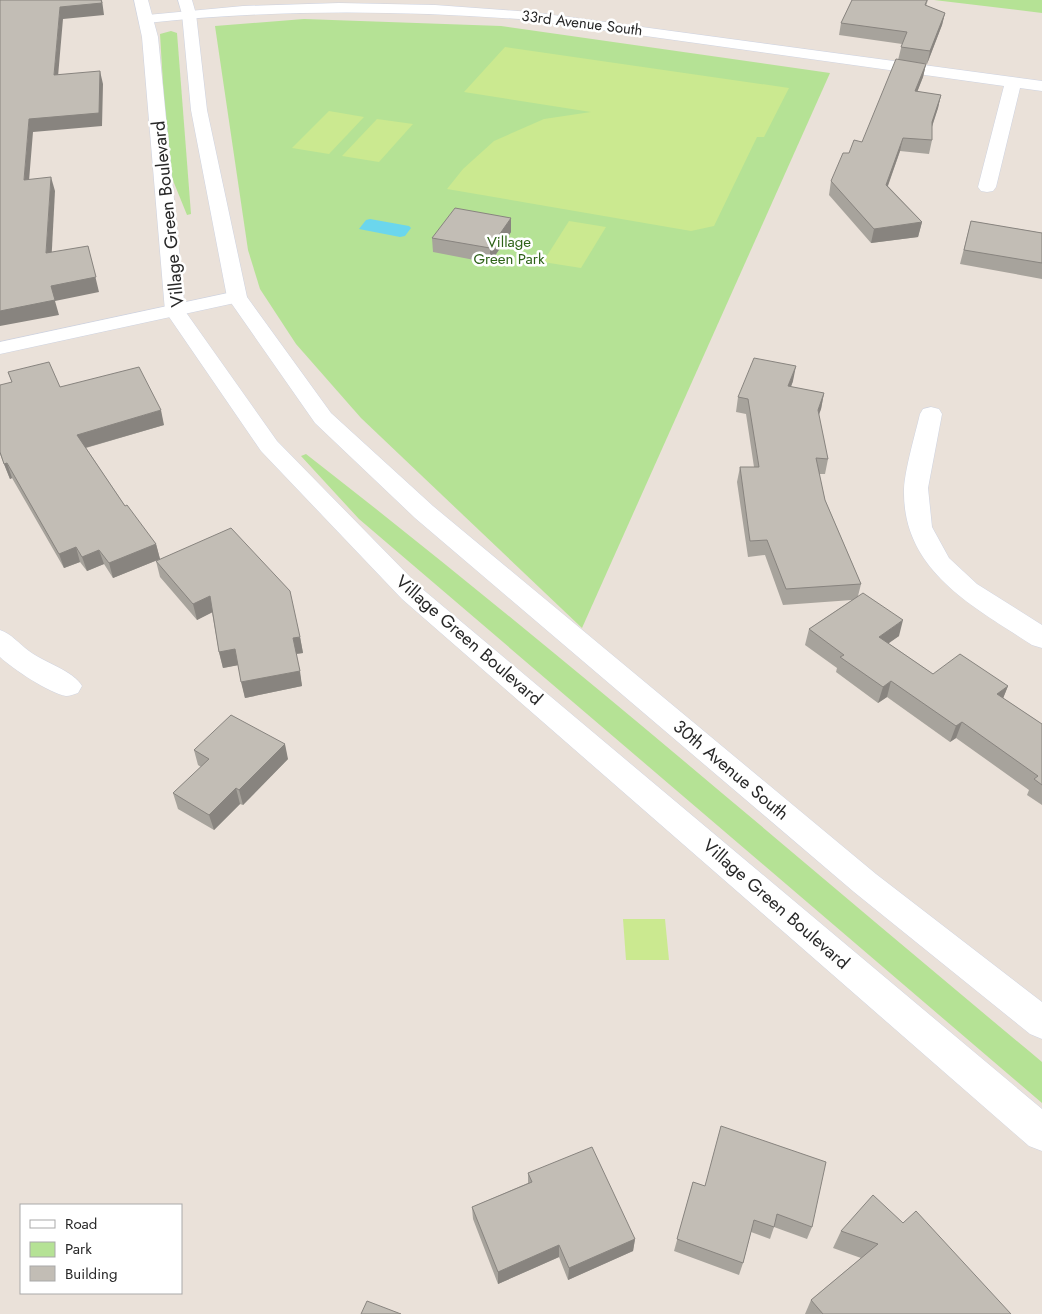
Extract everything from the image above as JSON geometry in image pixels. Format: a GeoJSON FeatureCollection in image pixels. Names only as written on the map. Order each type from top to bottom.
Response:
{"type":"FeatureCollection","features":[{"type":"Feature","properties":{"kind":"street","name":"33rd Avenue South"},"geometry":{"type":"LineString","coordinates":[[144,10],[187,7],[264,9],[408,7],[531,16],[1042,86]]}},
{"type":"Feature","properties":{"kind":"street"},"geometry":{"type":"LineString","coordinates":[[0,348],[237,297],[199,110],[187,7]]}},
{"type":"Feature","properties":{"kind":"street","name":"Village Green Boulevard"},"geometry":{"type":"LineString","coordinates":[[144,10],[175,311],[269,446],[411,593],[1042,1133]]}},
{"type":"Feature","properties":{"kind":"street"},"geometry":{"type":"LineString","coordinates":[[987,187],[1013,82]]}},
{"type":"Feature","properties":{"kind":"street","name":"30th Avenue South"},"geometry":{"type":"LineString","coordinates":[[237,297],[323,418],[424,512],[865,883],[1042,1023]]}},
{"type":"Feature","properties":{"kind":"street"},"geometry":{"type":"LineString","coordinates":[[931,414],[916,488],[920,527],[939,563],[968,590],[1042,638]]}},
{"type":"Feature","properties":{"kind":"street"},"geometry":{"type":"LineString","coordinates":[[0,640],[7,649],[36,669],[68,686]]}},
{"type":"Feature","properties":{"kind":"green space"},"geometry":{"type":"Polygon","coordinates":[[[934,0],[1042,0],[1042,13],[934,0]]]}},
{"type":"Feature","properties":{"kind":"green space","name":"Village Green Park"},"geometry":{"type":"Polygon","coordinates":[[[304,19],[501,26],[830,73],[582,628],[361,418],[296,344],[260,289],[248,250],[215,26],[304,19]]]}},
{"type":"Feature","properties":{"kind":"green space"},"geometry":{"type":"Polygon","coordinates":[[[171,31],[177,33],[191,214],[187,215],[172,178],[165,117],[160,34],[171,31]]]}},
{"type":"Feature","properties":{"kind":"green space"},"geometry":{"type":"Polygon","coordinates":[[[505,47],[789,88],[764,137],[757,137],[714,226],[691,231],[447,189],[463,169],[494,141],[544,119],[591,112],[464,92],[505,47]]]}},
{"type":"Feature","properties":{"kind":"green space"},"geometry":{"type":"Polygon","coordinates":[[[329,111],[364,117],[329,154],[292,148],[329,111]]]}},
{"type":"Feature","properties":{"kind":"green space"},"geometry":{"type":"Polygon","coordinates":[[[377,119],[413,124],[379,162],[342,156],[377,119]]]}},
{"type":"Feature","properties":{"kind":"green space"},"geometry":{"type":"Polygon","coordinates":[[[569,221],[606,227],[581,268],[543,262],[569,221]]]}},
{"type":"Feature","properties":{"kind":"green space"},"geometry":{"type":"Polygon","coordinates":[[[306,454],[585,678],[1042,1062],[1042,1103],[359,519],[301,456],[306,454]]]}},
{"type":"Feature","properties":{"kind":"green space"},"geometry":{"type":"Polygon","coordinates":[[[623,919],[665,919],[669,960],[626,960],[623,919]]]}},
{"type":"Feature","properties":{"kind":"water"},"geometry":{"type":"Polygon","coordinates":[[[370,219],[409,226],[411,228],[405,236],[400,237],[359,229],[366,220],[370,219]]]}},
{"type":"Feature","properties":{"kind":"building"},"geometry":{"type":"Polygon","coordinates":[[[0,0],[101,0],[102,3],[60,7],[54,75],[100,71],[99,113],[29,119],[24,180],[51,177],[46,253],[88,246],[96,277],[51,286],[55,300],[0,311],[0,0]]]}},
{"type":"Feature","properties":{"kind":"building"},"geometry":{"type":"Polygon","coordinates":[[[852,0],[927,0],[925,5],[945,13],[930,51],[901,47],[907,32],[841,23],[852,0]]]}},
{"type":"Feature","properties":{"kind":"building"},"geometry":{"type":"Polygon","coordinates":[[[896,59],[926,64],[915,91],[941,95],[932,122],[932,140],[903,138],[886,185],[922,222],[874,229],[831,181],[843,153],[849,153],[854,140],[862,142],[896,59]]]}},
{"type":"Feature","properties":{"kind":"building"},"geometry":{"type":"Polygon","coordinates":[[[455,208],[511,218],[490,248],[432,238],[455,208]]]}},
{"type":"Feature","properties":{"kind":"building"},"geometry":{"type":"Polygon","coordinates":[[[971,221],[1042,233],[1042,263],[964,250],[971,221]]]}},
{"type":"Feature","properties":{"kind":"building"},"geometry":{"type":"Polygon","coordinates":[[[754,358],[796,366],[788,386],[824,393],[818,410],[828,459],[816,458],[825,500],[861,584],[786,589],[767,540],[750,541],[740,467],[759,467],[748,399],[738,397],[754,358]]]}},
{"type":"Feature","properties":{"kind":"building"},"geometry":{"type":"Polygon","coordinates":[[[49,362],[60,387],[139,367],[161,410],[77,435],[125,506],[127,505],[156,544],[109,563],[99,550],[82,557],[76,547],[59,554],[7,463],[4,464],[0,452],[0,385],[12,382],[8,372],[49,362]]]}},
{"type":"Feature","properties":{"kind":"building"},"geometry":{"type":"Polygon","coordinates":[[[231,528],[290,591],[300,637],[293,638],[300,671],[241,682],[235,649],[219,652],[210,596],[193,604],[156,561],[231,528]]]}},
{"type":"Feature","properties":{"kind":"building"},"geometry":{"type":"Polygon","coordinates":[[[863,593],[903,620],[879,637],[933,674],[960,654],[1008,686],[997,694],[1042,724],[1042,785],[1034,779],[1038,776],[962,722],[956,726],[891,681],[883,687],[840,657],[844,655],[809,629],[863,593]]]}},
{"type":"Feature","properties":{"kind":"building"},"geometry":{"type":"Polygon","coordinates":[[[231,715],[285,744],[239,790],[236,788],[209,815],[173,793],[209,759],[194,750],[231,715]]]}},
{"type":"Feature","properties":{"kind":"building"},"geometry":{"type":"Polygon","coordinates":[[[721,1126],[826,1162],[812,1227],[777,1214],[774,1227],[754,1220],[743,1263],[677,1239],[693,1182],[705,1186],[721,1126]]]}},
{"type":"Feature","properties":{"kind":"building"},"geometry":{"type":"Polygon","coordinates":[[[592,1147],[635,1239],[569,1268],[559,1245],[498,1272],[472,1207],[532,1182],[528,1173],[592,1147]]]}},
{"type":"Feature","properties":{"kind":"building"},"geometry":{"type":"Polygon","coordinates":[[[873,1195],[903,1223],[916,1211],[1011,1314],[823,1314],[811,1300],[878,1244],[841,1231],[873,1195]]]}},
{"type":"Feature","properties":{"kind":"building"},"geometry":{"type":"Polygon","coordinates":[[[367,1301],[401,1314],[361,1314],[367,1301]]]}}]}
